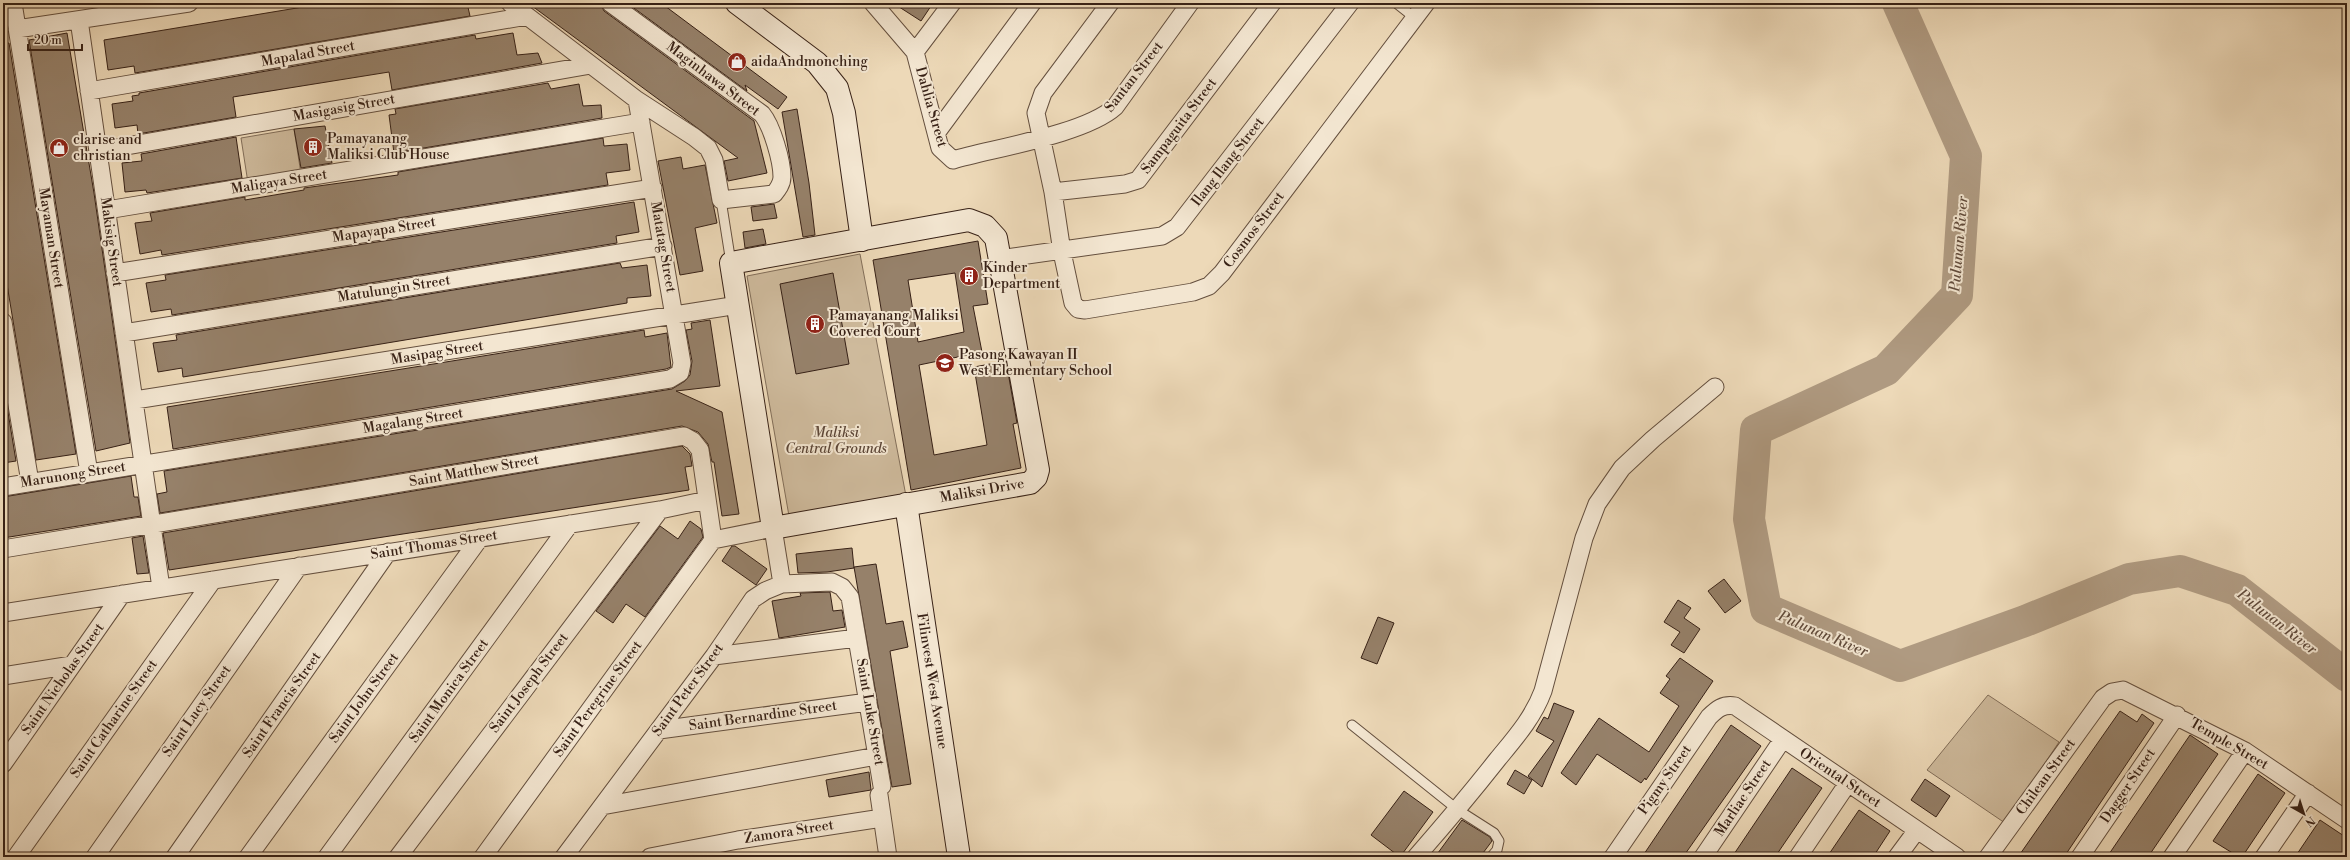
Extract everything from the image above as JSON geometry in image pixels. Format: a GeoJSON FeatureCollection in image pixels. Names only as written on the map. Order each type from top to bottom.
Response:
{"type":"FeatureCollection","features":[{"type":"Feature","properties":{"kind":"street","name":"Mayaman Street"},"geometry":{"type":"LineString","coordinates":[[13,3],[89,473]]}},
{"type":"Feature","properties":{"kind":"street"},"geometry":{"type":"LineString","coordinates":[[17,29],[189,3]]}},
{"type":"Feature","properties":{"kind":"street"},"geometry":{"type":"LineString","coordinates":[[510,3],[637,100],[694,137],[708,148],[714,160],[721,200]]}},
{"type":"Feature","properties":{"kind":"street","name":"Maginhawa Street"},"geometry":{"type":"LineString","coordinates":[[610,3],[762,114],[768,122],[782,178],[779,187],[774,194],[721,200]]}},
{"type":"Feature","properties":{"kind":"street"},"geometry":{"type":"LineString","coordinates":[[737,3],[817,63],[837,88],[844,113],[862,240]]}},
{"type":"Feature","properties":{"kind":"street"},"geometry":{"type":"LineString","coordinates":[[915,52],[952,3]]}},
{"type":"Feature","properties":{"kind":"street"},"geometry":{"type":"LineString","coordinates":[[937,132],[1032,3]]}},
{"type":"Feature","properties":{"kind":"street"},"geometry":{"type":"LineString","coordinates":[[1062,252],[1053,192],[1040,138],[1036,113],[1043,93],[1110,3]]}},
{"type":"Feature","properties":{"kind":"street","name":"Santan Street"},"geometry":{"type":"LineString","coordinates":[[1040,138],[1094,121],[1105,116],[1115,107],[1190,3]]}},
{"type":"Feature","properties":{"kind":"street","name":"Sampaguita Street"},"geometry":{"type":"LineString","coordinates":[[1053,192],[1125,184],[1138,180],[1272,3]]}},
{"type":"Feature","properties":{"kind":"street","name":"Ilang Ilang Street"},"geometry":{"type":"LineString","coordinates":[[999,259],[1062,252],[1162,236],[1177,227],[1350,3]]}},
{"type":"Feature","properties":{"kind":"street","name":"Cosmos Street"},"geometry":{"type":"LineString","coordinates":[[1062,252],[1073,303],[1078,308],[1085,310],[1193,292],[1209,286],[1222,273],[1426,3]]}},
{"type":"Feature","properties":{"kind":"street","name":"Dahlia Street"},"geometry":{"type":"LineString","coordinates":[[877,4],[915,52],[940,148],[953,160],[1040,138]]}},
{"type":"Feature","properties":{"kind":"street","name":"Mapalad Street"},"geometry":{"type":"LineString","coordinates":[[89,91],[527,16]]}},
{"type":"Feature","properties":{"kind":"street","name":"Makisig Street"},"geometry":{"type":"LineString","coordinates":[[79,20],[161,588]]}},
{"type":"Feature","properties":{"kind":"street","name":"Masigasig Street"},"geometry":{"type":"LineString","coordinates":[[98,151],[591,65]]}},
{"type":"Feature","properties":{"kind":"street","name":"Matatag Street"},"geometry":{"type":"LineString","coordinates":[[637,100],[676,315],[682,363],[680,373]]}},
{"type":"Feature","properties":{"kind":"street","name":"Maligaya Street"},"geometry":{"type":"LineString","coordinates":[[107,210],[641,122]]}},
{"type":"Feature","properties":{"kind":"street","name":"Mapayapa Street"},"geometry":{"type":"LineString","coordinates":[[116,273],[653,188]]}},
{"type":"Feature","properties":{"kind":"street","name":"Maliksi Drive"},"geometry":{"type":"LineString","coordinates":[[731,263],[969,220],[985,226],[996,238],[1038,470],[1036,477],[1030,483],[773,528]]}},
{"type":"Feature","properties":{"kind":"street","name":"Matulungin Street"},"geometry":{"type":"LineString","coordinates":[[124,333],[663,246]]}},
{"type":"Feature","properties":{"kind":"street"},"geometry":{"type":"LineString","coordinates":[[731,263],[782,584]]}},
{"type":"Feature","properties":{"kind":"street","name":"Masipag Street"},"geometry":{"type":"LineString","coordinates":[[135,400],[738,305]]}},
{"type":"Feature","properties":{"kind":"street"},"geometry":{"type":"LineString","coordinates":[[3,322],[30,482]]}},
{"type":"Feature","properties":{"kind":"street","name":"Magalang Street"},"geometry":{"type":"LineString","coordinates":[[143,464],[670,379],[680,373]]}},
{"type":"Feature","properties":{"kind":"street"},"geometry":{"type":"LineString","coordinates":[[1416,857],[1458,810],[1527,723],[1537,707],[1543,691],[1584,538],[1597,504],[1622,468],[1653,439],[1715,387]]}},
{"type":"Feature","properties":{"kind":"street","name":"Saint Matthew Street"},"geometry":{"type":"LineString","coordinates":[[152,525],[684,436],[693,441],[700,450],[713,540]]}},
{"type":"Feature","properties":{"kind":"street","name":"Marunong Street"},"geometry":{"type":"LineString","coordinates":[[3,487],[143,464]]}},
{"type":"Feature","properties":{"kind":"street","name":"Saint Thomas Street"},"geometry":{"type":"LineString","coordinates":[[3,613],[660,510],[707,500]]}},
{"type":"Feature","properties":{"kind":"street","name":"Filinvest West Avenue"},"geometry":{"type":"LineString","coordinates":[[906,504],[959,857]]}},
{"type":"Feature","properties":{"kind":"street","name":"Saint Joseph Street"},"geometry":{"type":"LineString","coordinates":[[398,857],[660,510]]}},
{"type":"Feature","properties":{"kind":"street","name":"Saint Monica Street"},"geometry":{"type":"LineString","coordinates":[[326,857],[570,524]]}},
{"type":"Feature","properties":{"kind":"street"},"geometry":{"type":"LineString","coordinates":[[3,549],[152,525]]}},
{"type":"Feature","properties":{"kind":"street"},"geometry":{"type":"LineString","coordinates":[[713,540],[773,528]]}},
{"type":"Feature","properties":{"kind":"street","name":"Saint John Street"},"geometry":{"type":"LineString","coordinates":[[248,857],[480,538]]}},
{"type":"Feature","properties":{"kind":"street","name":"Saint Peregrine Street"},"geometry":{"type":"LineString","coordinates":[[483,857],[713,540]]}},
{"type":"Feature","properties":{"kind":"street","name":"Saint Francis Street"},"geometry":{"type":"LineString","coordinates":[[175,857],[388,552]]}},
{"type":"Feature","properties":{"kind":"street","name":"Saint Lucy Street"},"geometry":{"type":"LineString","coordinates":[[95,857],[299,566]]}},
{"type":"Feature","properties":{"kind":"street","name":"Saint Catharine Street"},"geometry":{"type":"LineString","coordinates":[[16,857],[212,580]]}},
{"type":"Feature","properties":{"kind":"street","name":"Saint Luke Street"},"geometry":{"type":"LineString","coordinates":[[782,584],[832,582],[842,587],[850,597],[877,756],[882,818],[888,857]]}},
{"type":"Feature","properties":{"kind":"street","name":"Saint Peter Street"},"geometry":{"type":"LineString","coordinates":[[564,857],[714,656],[753,599],[765,591],[782,584]]}},
{"type":"Feature","properties":{"kind":"street","name":"Saint Nicholas Street"},"geometry":{"type":"LineString","coordinates":[[3,764],[122,594]]}},
{"type":"Feature","properties":{"kind":"street"},"geometry":{"type":"LineString","coordinates":[[714,656],[857,638]]}},
{"type":"Feature","properties":{"kind":"street"},"geometry":{"type":"LineString","coordinates":[[3,676],[72,665]]}},
{"type":"Feature","properties":{"kind":"street","name":"Temple Street"},"geometry":{"type":"LineString","coordinates":[[2103,698],[2112,692],[2123,690],[2176,715],[2245,751],[2347,820]]}},
{"type":"Feature","properties":{"kind":"street","name":"Chilean Street"},"geometry":{"type":"LineString","coordinates":[[1988,857],[2103,698]]}},
{"type":"Feature","properties":{"kind":"street","name":"Saint Bernardine Street"},"geometry":{"type":"LineString","coordinates":[[659,730],[868,702]]}},
{"type":"Feature","properties":{"kind":"street","name":"Oriental Street"},"geometry":{"type":"LineString","coordinates":[[1722,706],[1735,706],[1957,857]]}},
{"type":"Feature","properties":{"kind":"street","name":"Pigmy Street"},"geometry":{"type":"LineString","coordinates":[[1612,857],[1709,718],[1722,706]]}},
{"type":"Feature","properties":{"kind":"street","name":"Dagger Street"},"geometry":{"type":"LineString","coordinates":[[2080,857],[2176,715]]}},
{"type":"Feature","properties":{"kind":"street"},"geometry":{"type":"LineString","coordinates":[[3,742],[20,739]]}},
{"type":"Feature","properties":{"kind":"street","name":"Marliac Street"},"geometry":{"type":"LineString","coordinates":[[1703,857],[1784,739]]}},
{"type":"Feature","properties":{"kind":"street"},"geometry":{"type":"LineString","coordinates":[[2172,857],[2245,751]]}},
{"type":"Feature","properties":{"kind":"street"},"geometry":{"type":"LineString","coordinates":[[602,806],[877,756]]}},
{"type":"Feature","properties":{"kind":"street"},"geometry":{"type":"LineString","coordinates":[[1798,857],[1848,783]]}},
{"type":"Feature","properties":{"kind":"street"},"geometry":{"type":"LineString","coordinates":[[2264,857],[2308,793]]}},
{"type":"Feature","properties":{"kind":"street","name":"Zamora Street"},"geometry":{"type":"LineString","coordinates":[[650,857],[738,840],[882,818]]}},
{"type":"Feature","properties":{"kind":"street"},"geometry":{"type":"LineString","coordinates":[[1897,857],[1917,830]]}},
{"type":"Feature","properties":{"kind":"lane"},"geometry":{"type":"LineString","coordinates":[[1396,3],[1415,18]]}},
{"type":"Feature","properties":{"kind":"lane"},"geometry":{"type":"LineString","coordinates":[[721,200],[731,263]]}},
{"type":"Feature","properties":{"kind":"lane"},"geometry":{"type":"LineString","coordinates":[[1352,725],[1458,810],[1494,834],[1499,841],[1496,850],[1491,857]]}},
{"type":"Feature","properties":{"kind":"green space"},"geometry":{"type":"Polygon","coordinates":[[[294,129],[301,174],[248,183],[241,138],[294,129]]]}},
{"type":"Feature","properties":{"kind":"green space","name":"Maliksi Central Grounds"},"geometry":{"type":"Polygon","coordinates":[[[860,254],[906,496],[789,516],[747,276],[860,254]]]}},
{"type":"Feature","properties":{"kind":"green space"},"geometry":{"type":"Polygon","coordinates":[[[1988,695],[2059,742],[2005,823],[1927,770],[1988,695]]]}},
{"type":"Feature","properties":{"kind":"building"},"geometry":{"type":"Polygon","coordinates":[[[327,3],[467,3],[470,16],[135,73],[134,66],[108,70],[104,40],[327,3]]]}},
{"type":"Feature","properties":{"kind":"building"},"geometry":{"type":"Polygon","coordinates":[[[528,3],[600,3],[604,11],[754,121],[767,173],[728,181],[724,161],[738,158],[528,3]]]}},
{"type":"Feature","properties":{"kind":"building"},"geometry":{"type":"Polygon","coordinates":[[[627,3],[661,3],[787,97],[778,109],[745,85],[747,91],[627,3]]]}},
{"type":"Feature","properties":{"kind":"building"},"geometry":{"type":"Polygon","coordinates":[[[893,3],[933,3],[921,21],[893,3]]]}},
{"type":"Feature","properties":{"kind":"building"},"geometry":{"type":"Polygon","coordinates":[[[67,33],[94,193],[130,443],[96,451],[29,40],[67,33]]]}},
{"type":"Feature","properties":{"kind":"building"},"geometry":{"type":"Polygon","coordinates":[[[513,33],[517,55],[538,53],[542,63],[392,90],[389,72],[233,97],[236,117],[138,134],[137,125],[115,128],[112,104],[133,101],[132,96],[139,95],[139,93],[475,35],[476,39],[513,33]]]}},
{"type":"Feature","properties":{"kind":"building"},"geometry":{"type":"Polygon","coordinates":[[[9,43],[76,454],[36,460],[3,260],[3,44],[9,43]]]}},
{"type":"Feature","properties":{"kind":"building"},"geometry":{"type":"Polygon","coordinates":[[[548,83],[551,89],[579,84],[583,106],[601,105],[602,118],[394,153],[389,115],[396,114],[395,109],[548,83]]]}},
{"type":"Feature","properties":{"kind":"building"},"geometry":{"type":"Polygon","coordinates":[[[797,109],[809,183],[815,235],[803,237],[782,112],[797,109]]]}},
{"type":"Feature","properties":{"kind":"building","name":"Pamayanang Maliksi Club House"},"geometry":{"type":"Polygon","coordinates":[[[325,126],[332,163],[301,168],[294,129],[325,126]]]}},
{"type":"Feature","properties":{"kind":"building"},"geometry":{"type":"Polygon","coordinates":[[[236,137],[242,178],[147,193],[146,190],[125,192],[122,163],[142,161],[141,154],[236,137]]]}},
{"type":"Feature","properties":{"kind":"building"},"geometry":{"type":"Polygon","coordinates":[[[603,138],[604,146],[627,144],[630,170],[606,173],[608,185],[162,255],[161,250],[140,254],[135,223],[152,221],[150,213],[245,197],[245,200],[304,190],[304,188],[398,175],[398,172],[603,138]]]}},
{"type":"Feature","properties":{"kind":"building"},"geometry":{"type":"Polygon","coordinates":[[[681,157],[683,169],[705,165],[717,223],[695,228],[703,271],[680,275],[658,161],[681,157]]]}},
{"type":"Feature","properties":{"kind":"building"},"geometry":{"type":"Polygon","coordinates":[[[634,202],[639,232],[616,236],[617,243],[172,315],[171,309],[151,312],[146,283],[166,280],[165,275],[634,202]]]}},
{"type":"Feature","properties":{"kind":"building"},"geometry":{"type":"Polygon","coordinates":[[[774,204],[777,218],[753,221],[751,207],[774,204]]]}},
{"type":"Feature","properties":{"kind":"building"},"geometry":{"type":"Polygon","coordinates":[[[763,229],[766,244],[745,248],[743,232],[763,229]]]}},
{"type":"Feature","properties":{"kind":"building"},"geometry":{"type":"Polygon","coordinates":[[[978,241],[988,304],[973,306],[982,352],[919,365],[934,455],[987,445],[974,367],[1006,361],[1017,423],[1013,424],[1021,468],[911,490],[873,260],[978,241]],[[955,273],[908,280],[918,342],[964,332],[955,273]]]}},
{"type":"Feature","properties":{"kind":"building"},"geometry":{"type":"Polygon","coordinates":[[[620,263],[622,268],[647,265],[651,296],[627,298],[627,303],[183,377],[182,368],[158,372],[153,343],[177,340],[176,335],[620,263]]]}},
{"type":"Feature","properties":{"kind":"building","name":"Pamayanang Maliksi Covered Court"},"geometry":{"type":"Polygon","coordinates":[[[833,273],[849,364],[796,374],[780,284],[833,273]]]}},
{"type":"Feature","properties":{"kind":"building"},"geometry":{"type":"Polygon","coordinates":[[[710,320],[720,386],[676,391],[722,412],[739,514],[722,516],[714,462],[712,462],[708,444],[698,432],[682,426],[160,513],[157,494],[167,492],[164,471],[672,389],[685,381],[690,375],[692,361],[686,330],[692,329],[691,323],[710,320]]]}},
{"type":"Feature","properties":{"kind":"building"},"geometry":{"type":"Polygon","coordinates":[[[644,330],[645,337],[667,333],[671,367],[173,449],[167,407],[644,330]]]}},
{"type":"Feature","properties":{"kind":"building"},"geometry":{"type":"Polygon","coordinates":[[[3,382],[16,461],[3,463],[3,382]]]}},
{"type":"Feature","properties":{"kind":"building"},"geometry":{"type":"Polygon","coordinates":[[[682,446],[690,454],[692,466],[685,467],[689,490],[169,570],[163,533],[682,446]]]}},
{"type":"Feature","properties":{"kind":"building"},"geometry":{"type":"Polygon","coordinates":[[[131,476],[134,497],[138,497],[141,516],[3,538],[3,497],[131,476]]]}},
{"type":"Feature","properties":{"kind":"building"},"geometry":{"type":"Polygon","coordinates":[[[690,521],[701,529],[703,537],[645,617],[626,604],[613,623],[596,611],[660,526],[678,539],[690,521]]]}},
{"type":"Feature","properties":{"kind":"building"},"geometry":{"type":"Polygon","coordinates":[[[143,536],[149,573],[137,574],[132,538],[143,536]]]}},
{"type":"Feature","properties":{"kind":"building"},"geometry":{"type":"Polygon","coordinates":[[[732,546],[735,546],[767,569],[756,585],[722,561],[732,546]]]}},
{"type":"Feature","properties":{"kind":"building"},"geometry":{"type":"Polygon","coordinates":[[[852,548],[854,568],[827,572],[798,573],[796,554],[852,548]]]}},
{"type":"Feature","properties":{"kind":"building"},"geometry":{"type":"Polygon","coordinates":[[[876,564],[886,624],[903,621],[908,647],[890,651],[911,784],[892,787],[854,567],[876,564]]]}},
{"type":"Feature","properties":{"kind":"building"},"geometry":{"type":"Polygon","coordinates":[[[1724,579],[1741,601],[1725,613],[1708,591],[1724,579]]]}},
{"type":"Feature","properties":{"kind":"building"},"geometry":{"type":"Polygon","coordinates":[[[830,592],[833,611],[842,610],[845,627],[779,638],[772,601],[801,596],[800,593],[830,592]]]}},
{"type":"Feature","properties":{"kind":"building"},"geometry":{"type":"Polygon","coordinates":[[[1678,600],[1691,608],[1684,618],[1700,629],[1684,653],[1671,645],[1680,632],[1664,622],[1678,600]]]}},
{"type":"Feature","properties":{"kind":"building"},"geometry":{"type":"Polygon","coordinates":[[[1378,617],[1394,623],[1377,664],[1361,658],[1378,617]]]}},
{"type":"Feature","properties":{"kind":"building"},"geometry":{"type":"Polygon","coordinates":[[[1680,658],[1713,681],[1646,780],[1645,778],[1641,783],[1597,754],[1576,785],[1561,773],[1599,718],[1649,752],[1679,706],[1660,693],[1670,679],[1666,676],[1680,658]]]}},
{"type":"Feature","properties":{"kind":"building"},"geometry":{"type":"Polygon","coordinates":[[[1554,703],[1574,711],[1542,787],[1528,776],[1554,741],[1536,731],[1544,717],[1548,719],[1554,703]]]}},
{"type":"Feature","properties":{"kind":"building"},"geometry":{"type":"Polygon","coordinates":[[[2120,711],[2137,722],[2142,714],[2154,723],[2064,857],[2018,857],[2120,711]]]}},
{"type":"Feature","properties":{"kind":"building"},"geometry":{"type":"Polygon","coordinates":[[[1731,725],[1761,746],[1683,857],[1642,857],[1731,725]]]}},
{"type":"Feature","properties":{"kind":"building"},"geometry":{"type":"Polygon","coordinates":[[[2190,735],[2218,754],[2148,857],[2107,857],[2190,735]]]}},
{"type":"Feature","properties":{"kind":"building"},"geometry":{"type":"Polygon","coordinates":[[[1792,768],[1822,788],[1775,857],[1732,857],[1792,768]]]}},
{"type":"Feature","properties":{"kind":"building"},"geometry":{"type":"Polygon","coordinates":[[[1515,770],[1532,780],[1524,794],[1507,784],[1515,770]]]}},
{"type":"Feature","properties":{"kind":"building"},"geometry":{"type":"Polygon","coordinates":[[[869,772],[871,790],[829,797],[826,780],[869,772]]]}},
{"type":"Feature","properties":{"kind":"building"},"geometry":{"type":"Polygon","coordinates":[[[2258,774],[2285,793],[2242,857],[2239,857],[2213,841],[2258,774]]]}},
{"type":"Feature","properties":{"kind":"building"},"geometry":{"type":"Polygon","coordinates":[[[1925,779],[1950,796],[1936,817],[1911,800],[1925,779]]]}},
{"type":"Feature","properties":{"kind":"building"},"geometry":{"type":"Polygon","coordinates":[[[1404,791],[1433,812],[1400,857],[1371,835],[1404,791]]]}},
{"type":"Feature","properties":{"kind":"building"},"geometry":{"type":"Polygon","coordinates":[[[1859,810],[1890,831],[1873,857],[1827,857],[1859,810]]]}},
{"type":"Feature","properties":{"kind":"building"},"geometry":{"type":"Polygon","coordinates":[[[1462,820],[1490,837],[1492,841],[1480,857],[1435,857],[1462,820]]]}},
{"type":"Feature","properties":{"kind":"building"},"geometry":{"type":"Polygon","coordinates":[[[2320,820],[2347,838],[2347,845],[2339,857],[2295,857],[2320,820]]]}},
{"type":"Feature","properties":{"kind":"waterway","name":"Pulunan River"},"geometry":{"type":"LineString","coordinates":[[1898,3],[1966,156],[1957,295],[1886,370],[1756,430],[1749,519],[1766,609],[1900,666],[2025,621],[2129,579],[2180,571],[2237,590],[2347,676]]}},
{"type":"Feature","properties":{"kind":"place","name":"aidaAndmonching"},"geometry":{"type":"Point","coordinates":[737,62]}},
{"type":"Feature","properties":{"kind":"place","name":"Pamayanang Maliksi Club House"},"geometry":{"type":"Point","coordinates":[313,147]}},
{"type":"Feature","properties":{"kind":"place","name":"clarise and christian"},"geometry":{"type":"Point","coordinates":[59,148]}},
{"type":"Feature","properties":{"kind":"place","name":"Kinder Department"},"geometry":{"type":"Point","coordinates":[969,276]}},
{"type":"Feature","properties":{"kind":"place","name":"Pamayanang Maliksi Covered Court"},"geometry":{"type":"Point","coordinates":[815,324]}},
{"type":"Feature","properties":{"kind":"place","name":"Pasong Kawayan II West Elementary School"},"geometry":{"type":"Point","coordinates":[945,363]}}]}
